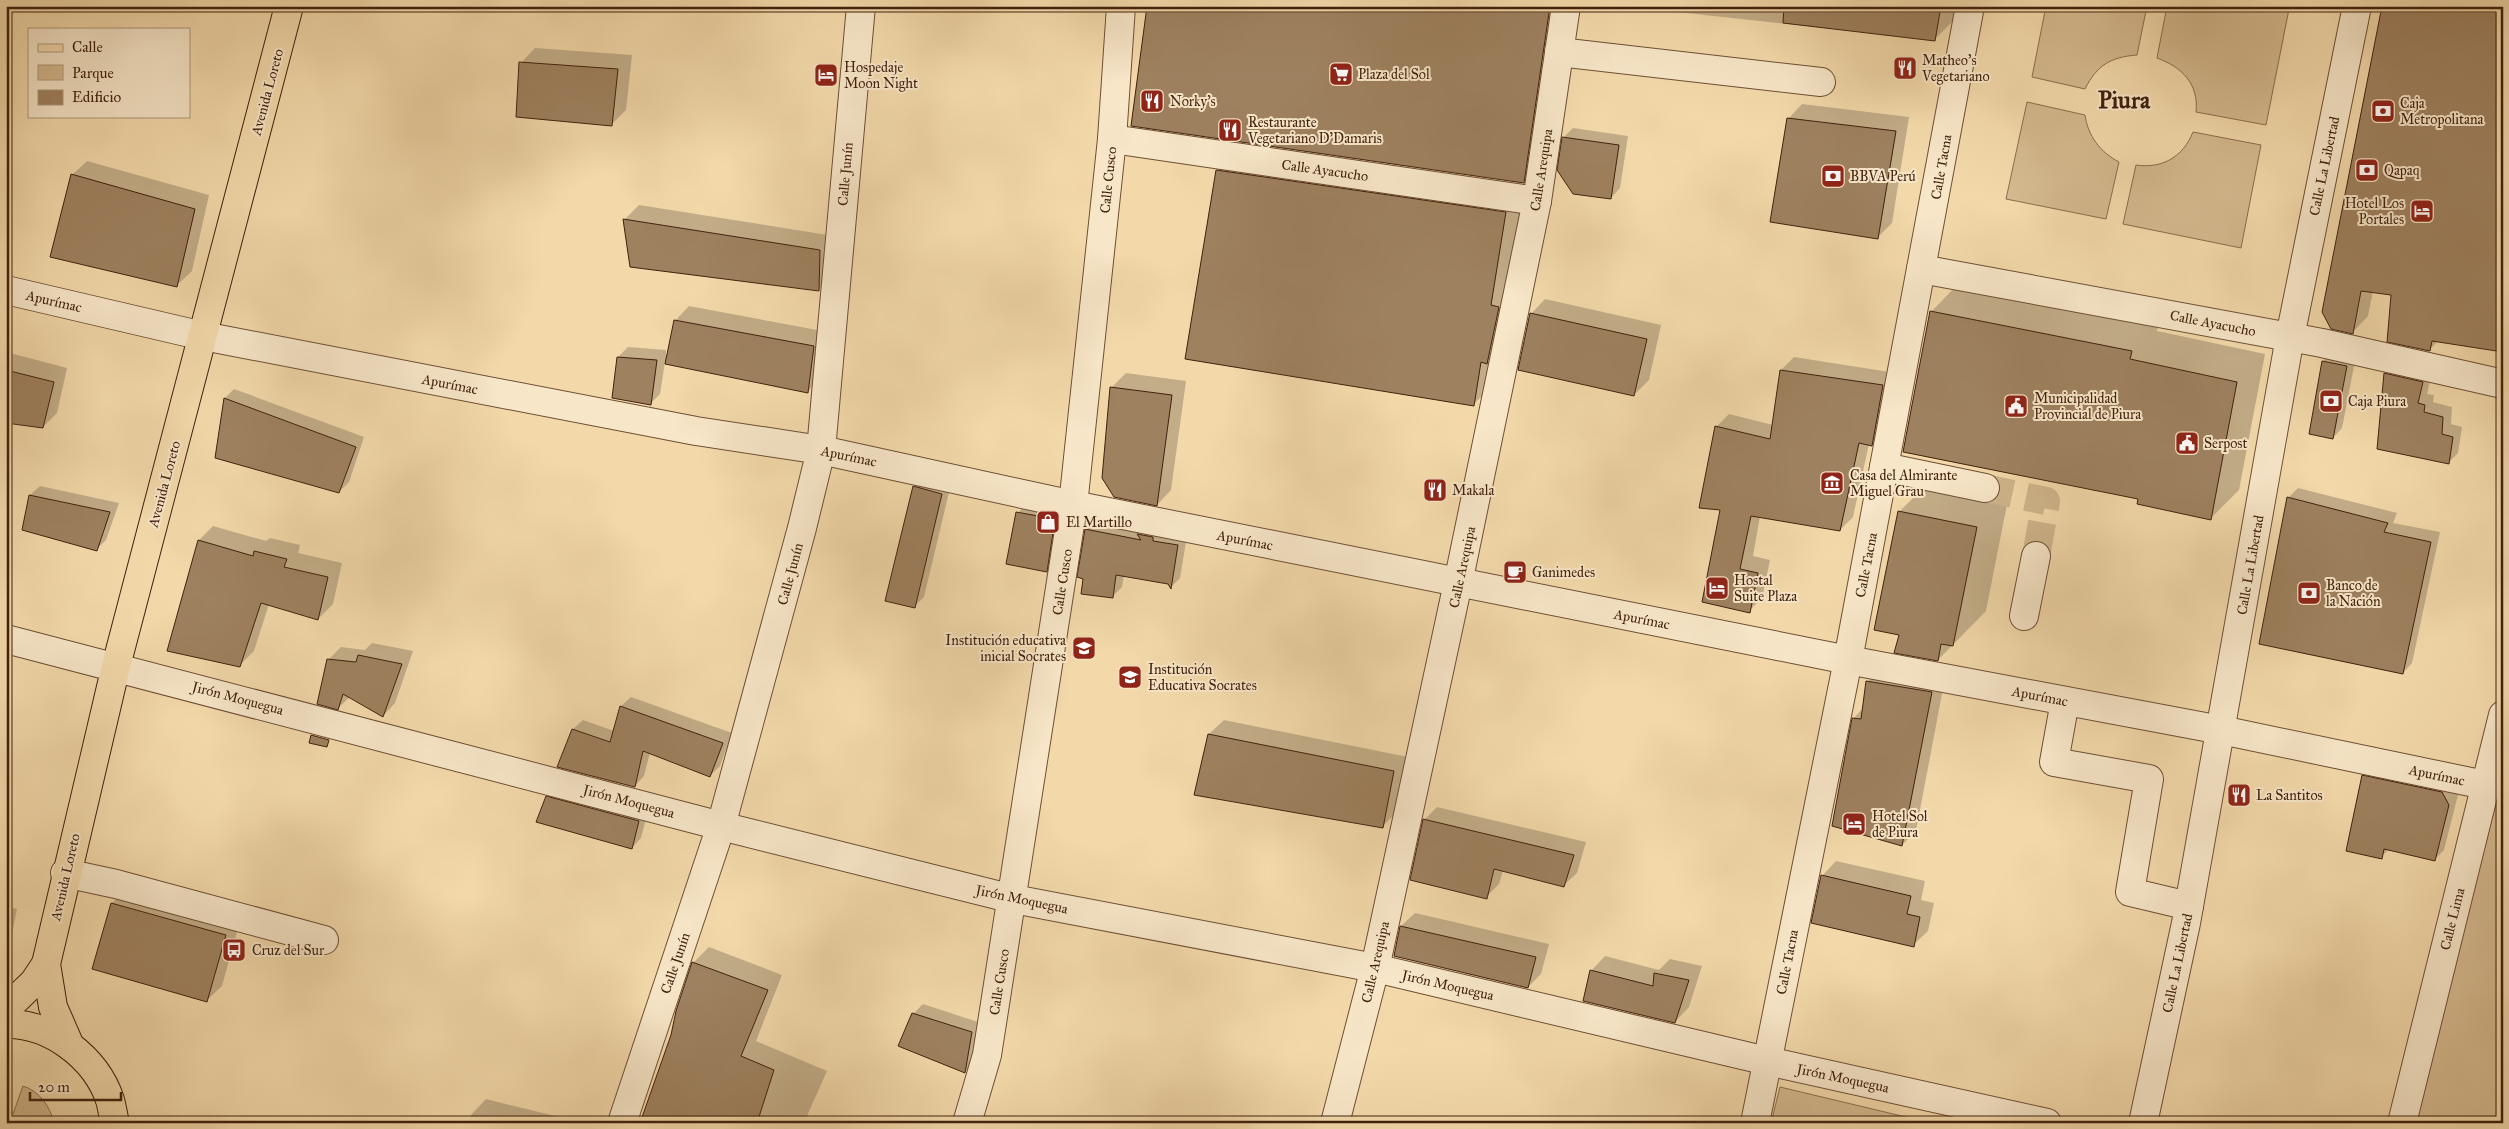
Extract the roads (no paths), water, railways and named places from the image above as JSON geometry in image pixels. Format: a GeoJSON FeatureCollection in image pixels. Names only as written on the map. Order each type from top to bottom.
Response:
{"type":"FeatureCollection","features":[{"type":"Feature","properties":{"kind":"main road","name":"Avenida Loreto"},"geometry":{"type":"LineString","coordinates":[[70,1046],[53,1007],[46,964],[65,873],[116,666],[289,6]]}},
{"type":"Feature","properties":{"kind":"main road","name":"Avenida Loreto"},"geometry":{"type":"LineString","coordinates":[[6,1010],[34,982],[46,964]]}},
{"type":"Feature","properties":{"kind":"main road"},"geometry":{"type":"LineString","coordinates":[[6,1024],[16,1024],[44,1032],[70,1046],[94,1070],[112,1111],[128,1123]]}},
{"type":"Feature","properties":{"kind":"street","name":"Calle Junín"},"geometry":{"type":"LineString","coordinates":[[622,1123],[721,826],[802,528],[821,450],[861,6]]}},
{"type":"Feature","properties":{"kind":"street","name":"Calle Cusco"},"geometry":{"type":"LineString","coordinates":[[967,1123],[987,1055],[1073,505],[1112,138],[1120,6]]}},
{"type":"Feature","properties":{"kind":"street","name":"Calle Arequipa"},"geometry":{"type":"LineString","coordinates":[[1335,1123],[1375,968],[1458,583],[1537,201],[1566,6]]}},
{"type":"Feature","properties":{"kind":"street","name":"Calle Tacna"},"geometry":{"type":"LineString","coordinates":[[1755,1123],[1848,660],[1970,6]]}},
{"type":"Feature","properties":{"kind":"street","name":"Calle La Libertad"},"geometry":{"type":"LineString","coordinates":[[2143,1123],[2189,906],[2290,337],[2357,6]]}},
{"type":"Feature","properties":{"kind":"street"},"geometry":{"type":"LineString","coordinates":[[1559,52],[1820,82]]}},
{"type":"Feature","properties":{"kind":"street","name":"Calle Ayacucho"},"geometry":{"type":"LineString","coordinates":[[1112,138],[1537,201]]}},
{"type":"Feature","properties":{"kind":"street","name":"Calle Ayacucho"},"geometry":{"type":"LineString","coordinates":[[1922,269],[2290,337],[2503,384]]}},
{"type":"Feature","properties":{"kind":"street","name":"Apurímac"},"geometry":{"type":"LineString","coordinates":[[6,290],[203,336],[696,431],[821,450],[1073,505],[1458,583],[1848,660],[2221,730],[2485,785]]}},
{"type":"Feature","properties":{"kind":"street"},"geometry":{"type":"LineString","coordinates":[[1884,467],[1985,488]]}},
{"type":"Feature","properties":{"kind":"street"},"geometry":{"type":"LineString","coordinates":[[2024,616],[2036,556]]}},
{"type":"Feature","properties":{"kind":"street","name":"Jirón Moquegua"},"geometry":{"type":"LineString","coordinates":[[6,639],[116,666],[721,826],[1013,898],[1375,968],[1767,1061],[2047,1123]]}},
{"type":"Feature","properties":{"kind":"street"},"geometry":{"type":"LineString","coordinates":[[2064,701],[2054,762],[2149,779],[2130,892],[2189,906]]}},
{"type":"Feature","properties":{"kind":"street","name":"Calle Lima"},"geometry":{"type":"LineString","coordinates":[[2402,1123],[2503,714]]}},
{"type":"Feature","properties":{"kind":"street"},"geometry":{"type":"LineString","coordinates":[[65,873],[116,884],[324,940]]}},
{"type":"Feature","properties":{"kind":"tunnel"},"geometry":{"type":"LineString","coordinates":[[1985,488],[2046,501],[2036,556]]}},
{"type":"Feature","properties":{"kind":"place","name":"Matheo's Vegetariano"},"geometry":{"type":"Point","coordinates":[1905,68]}},
{"type":"Feature","properties":{"kind":"place","name":"Plaza del Sol"},"geometry":{"type":"Point","coordinates":[1341,74]}},
{"type":"Feature","properties":{"kind":"place","name":"Hospedaje Moon Night"},"geometry":{"type":"Point","coordinates":[826,75]}},
{"type":"Feature","properties":{"kind":"place","name":"Norky's"},"geometry":{"type":"Point","coordinates":[1152,101]}},
{"type":"Feature","properties":{"kind":"place","name":"Caja Metropolitana"},"geometry":{"type":"Point","coordinates":[2383,111]}},
{"type":"Feature","properties":{"kind":"place","name":"Restaurante Vegetariano D'Damaris"},"geometry":{"type":"Point","coordinates":[1230,130]}},
{"type":"Feature","properties":{"kind":"place","name":"Qapaq"},"geometry":{"type":"Point","coordinates":[2367,170]}},
{"type":"Feature","properties":{"kind":"place","name":"BBVA Perú"},"geometry":{"type":"Point","coordinates":[1833,176]}},
{"type":"Feature","properties":{"kind":"place","name":"Hotel Los Portales"},"geometry":{"type":"Point","coordinates":[2422,211]}},
{"type":"Feature","properties":{"kind":"place","name":"Caja Piura"},"geometry":{"type":"Point","coordinates":[2331,401]}},
{"type":"Feature","properties":{"kind":"place","name":"Municipalidad Provincial de Piura"},"geometry":{"type":"Point","coordinates":[2016,406]}},
{"type":"Feature","properties":{"kind":"place","name":"Serpost"},"geometry":{"type":"Point","coordinates":[2187,443]}},
{"type":"Feature","properties":{"kind":"place","name":"Casa del Almirante Miguel Grau"},"geometry":{"type":"Point","coordinates":[1832,483]}},
{"type":"Feature","properties":{"kind":"place","name":"Makala"},"geometry":{"type":"Point","coordinates":[1435,490]}},
{"type":"Feature","properties":{"kind":"place","name":"El Martillo"},"geometry":{"type":"Point","coordinates":[1048,522]}},
{"type":"Feature","properties":{"kind":"place","name":"Ganimedes"},"geometry":{"type":"Point","coordinates":[1515,572]}},
{"type":"Feature","properties":{"kind":"place","name":"Hostal Suite Plaza"},"geometry":{"type":"Point","coordinates":[1717,588]}},
{"type":"Feature","properties":{"kind":"place","name":"Banco de la Nación"},"geometry":{"type":"Point","coordinates":[2309,593]}},
{"type":"Feature","properties":{"kind":"place","name":"Institución educativa inicial Socrates"},"geometry":{"type":"Point","coordinates":[1084,648]}},
{"type":"Feature","properties":{"kind":"place","name":"Institución Educativa Socrates"},"geometry":{"type":"Point","coordinates":[1130,677]}},
{"type":"Feature","properties":{"kind":"place","name":"La Santitos"},"geometry":{"type":"Point","coordinates":[2239,795]}},
{"type":"Feature","properties":{"kind":"place","name":"Hotel Sol de Piura"},"geometry":{"type":"Point","coordinates":[1854,824]}},
{"type":"Feature","properties":{"kind":"place","name":"Cruz del Sur"},"geometry":{"type":"Point","coordinates":[234,950]}},
{"type":"Feature","properties":{"kind":"district","name":"Piura"},"geometry":{"type":"Point","coordinates":[2124,100]}}]}
